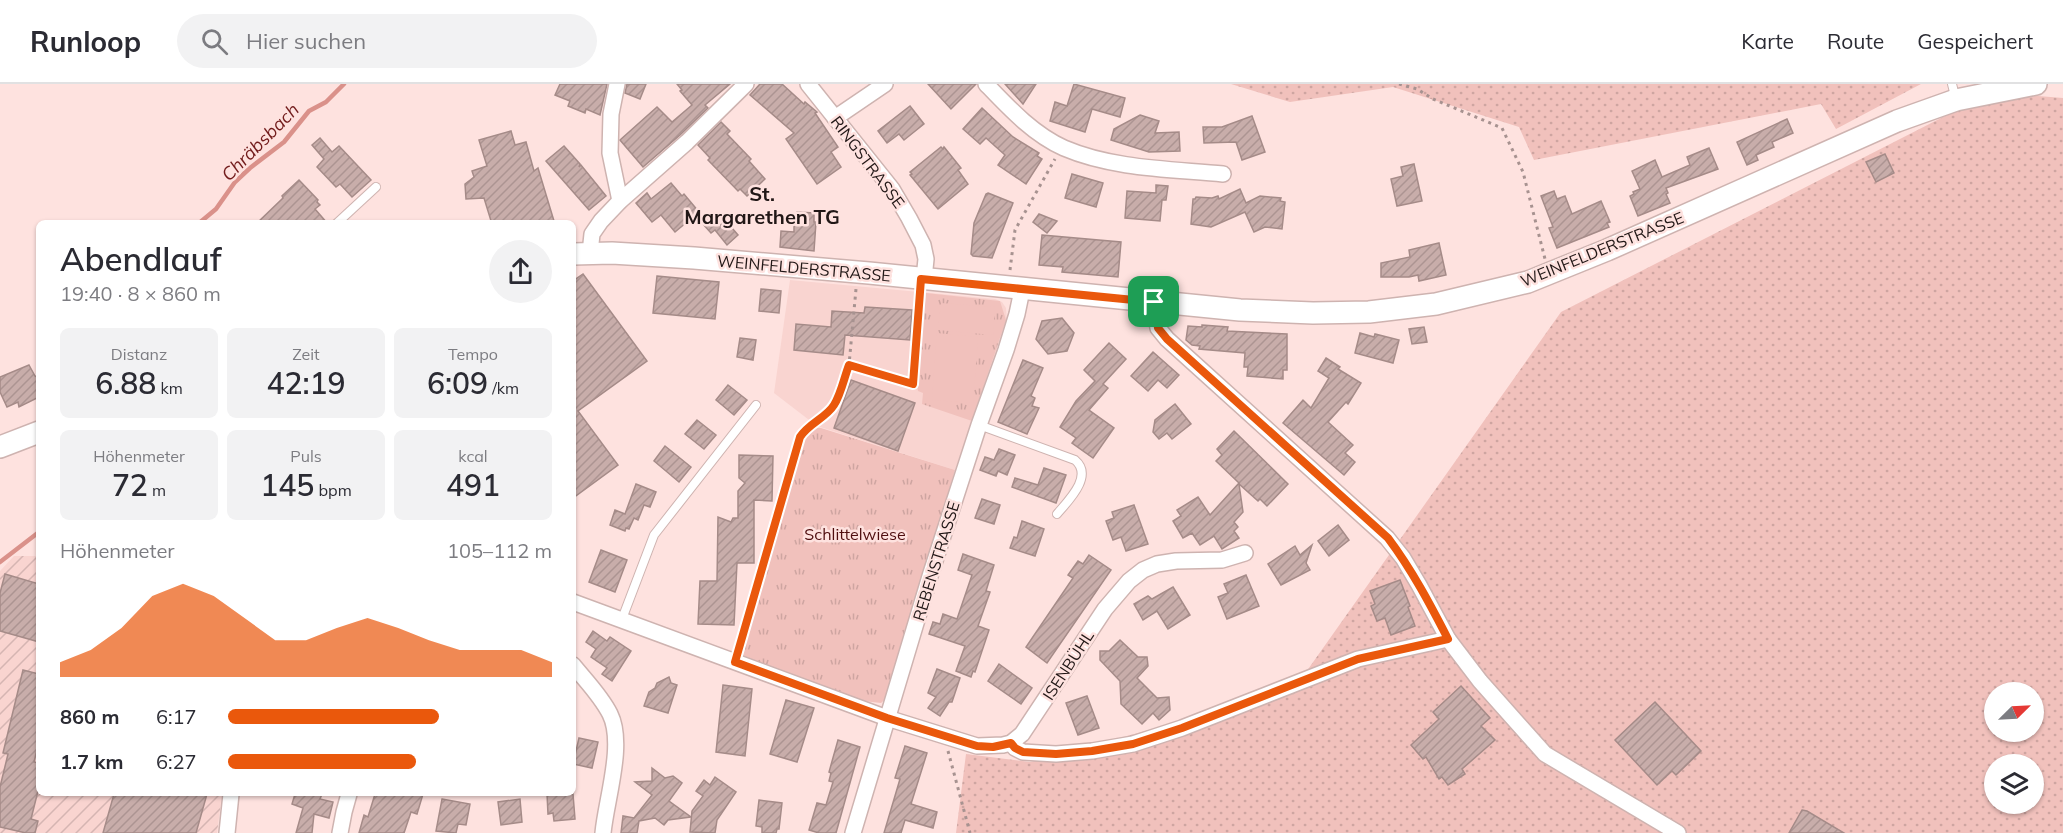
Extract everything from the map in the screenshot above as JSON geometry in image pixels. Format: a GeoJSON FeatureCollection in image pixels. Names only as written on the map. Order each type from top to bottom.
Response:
{"type":"FeatureCollection","features":[{"type":"Feature","properties":{"kind":"main road","name":"WEINFELDERSTRASSE"},"geometry":{"type":"LineString","coordinates":[[582,254],[706,259],[1240,310],[1312,313],[1370,312],[1436,304],[1527,282],[1607,250],[1897,121],[1954,92],[2036,84]]}},
{"type":"Feature","properties":{"kind":"main road"},"geometry":{"type":"LineString","coordinates":[[0,447],[36,433]]}},
{"type":"Feature","properties":{"kind":"street"},"geometry":{"type":"LineString","coordinates":[[617,84],[611,114],[610,153],[620,201]]}},
{"type":"Feature","properties":{"kind":"street"},"geometry":{"type":"LineString","coordinates":[[582,254],[592,234],[620,201],[687,142],[746,84]]}},
{"type":"Feature","properties":{"kind":"street","name":"RINGSTRASSE"},"geometry":{"type":"LineString","coordinates":[[808,84],[892,189],[909,218],[926,259],[922,279]]}},
{"type":"Feature","properties":{"kind":"street"},"geometry":{"type":"LineString","coordinates":[[835,118],[885,84]]}},
{"type":"Feature","properties":{"kind":"street"},"geometry":{"type":"LineString","coordinates":[[986,84],[1030,127],[1062,147],[1092,158],[1131,165],[1223,174]]}},
{"type":"Feature","properties":{"kind":"street","name":"REBENSTRASSE"},"geometry":{"type":"LineString","coordinates":[[854,833],[887,718],[979,425],[1017,314],[1015,289]]}},
{"type":"Feature","properties":{"kind":"street"},"geometry":{"type":"LineString","coordinates":[[1154,302],[1158,328],[1167,339],[1388,538],[1403,558],[1448,639],[1480,681],[1545,754],[1678,833]]}},
{"type":"Feature","properties":{"kind":"street","name":"ISENBÜHL"},"geometry":{"type":"LineString","coordinates":[[1011,743],[1032,721],[1105,609],[1129,581],[1143,570],[1157,564],[1176,561],[1222,560],[1245,553]]}},
{"type":"Feature","properties":{"kind":"street"},"geometry":{"type":"LineString","coordinates":[[576,603],[887,718],[947,737],[977,746],[993,747],[1011,743],[1023,752],[1056,754],[1133,744],[1182,728],[1358,659],[1448,639]]}},
{"type":"Feature","properties":{"kind":"street"},"geometry":{"type":"LineString","coordinates":[[576,670],[600,698],[615,726],[615,754],[603,833]]}},
{"type":"Feature","properties":{"kind":"street"},"geometry":{"type":"LineString","coordinates":[[227,833],[231,796]]}},
{"type":"Feature","properties":{"kind":"street"},"geometry":{"type":"LineString","coordinates":[[340,833],[349,796]]}},
{"type":"Feature","properties":{"kind":"lane"},"geometry":{"type":"LineString","coordinates":[[340,220],[376,187]]}},
{"type":"Feature","properties":{"kind":"lane"},"geometry":{"type":"LineString","coordinates":[[622,619],[654,535],[756,405]]}},
{"type":"Feature","properties":{"kind":"lane"},"geometry":{"type":"LineString","coordinates":[[979,425],[1075,460],[1080,465],[1083,472],[1082,480],[1057,514]]}},
{"type":"Feature","properties":{"kind":"path"},"geometry":{"type":"LineString","coordinates":[[1399,84],[1502,128],[1523,172],[1550,273]]}},
{"type":"Feature","properties":{"kind":"path"},"geometry":{"type":"LineString","coordinates":[[1015,289],[1015,230],[1062,147]]}},
{"type":"Feature","properties":{"kind":"path"},"geometry":{"type":"LineString","coordinates":[[849,365],[913,384],[922,279]]}},
{"type":"Feature","properties":{"kind":"path"},"geometry":{"type":"LineString","coordinates":[[735,662],[800,437],[835,403],[849,365],[857,284]]}},
{"type":"Feature","properties":{"kind":"path"},"geometry":{"type":"LineString","coordinates":[[947,737],[946,743],[970,833]]}},
{"type":"Feature","properties":{"kind":"shaded area"},"geometry":{"type":"Polygon","coordinates":[[[790,280],[995,299],[1002,302],[1006,308],[1007,322],[955,470],[817,426],[774,393],[790,280]]]}},
{"type":"Feature","properties":{"kind":"shaded area"},"geometry":{"type":"Polygon","coordinates":[[[14,556],[36,556],[36,796],[222,796],[217,833],[0,833],[0,571],[14,556]]]}},
{"type":"Feature","properties":{"kind":"green space"},"geometry":{"type":"Polygon","coordinates":[[[1231,84],[1921,84],[1836,129],[1821,104],[1534,160],[1519,127],[1393,87],[1290,102],[1231,84]]]}},
{"type":"Feature","properties":{"kind":"green space"},"geometry":{"type":"Polygon","coordinates":[[[1992,92],[2063,98],[2063,833],[956,833],[966,754],[1030,762],[1302,689],[1299,682],[1561,312],[1992,92]]]}},
{"type":"Feature","properties":{"kind":"green space"},"geometry":{"type":"Polygon","coordinates":[[[926,293],[1000,301],[1006,320],[972,421],[922,404],[923,393],[918,391],[917,385],[926,293]]]}},
{"type":"Feature","properties":{"kind":"green space"},"geometry":{"type":"Polygon","coordinates":[[[941,303],[995,307],[993,335],[938,330],[941,303]]]}},
{"type":"Feature","properties":{"kind":"green space"},"geometry":{"type":"Polygon","coordinates":[[[937,333],[978,337],[973,403],[932,400],[937,333]]]}},
{"type":"Feature","properties":{"kind":"green space","name":"Schlittelwiese"},"geometry":{"type":"Polygon","coordinates":[[[813,427],[955,470],[887,698],[881,703],[863,701],[740,655],[802,438],[813,427]]]}},
{"type":"Feature","properties":{"kind":"building"},"geometry":{"type":"Polygon","coordinates":[[[560,84],[607,84],[600,115],[586,109],[585,113],[568,106],[570,101],[555,95],[560,84]]]}},
{"type":"Feature","properties":{"kind":"building"},"geometry":{"type":"Polygon","coordinates":[[[627,84],[646,84],[640,99],[625,93],[627,84]]]}},
{"type":"Feature","properties":{"kind":"building"},"geometry":{"type":"Polygon","coordinates":[[[677,84],[730,84],[705,105],[708,108],[680,135],[643,167],[620,140],[657,107],[672,122],[692,105],[677,84]]]}},
{"type":"Feature","properties":{"kind":"building"},"geometry":{"type":"Polygon","coordinates":[[[760,84],[782,84],[804,104],[805,102],[817,112],[815,113],[838,147],[831,152],[841,167],[817,184],[786,139],[794,133],[750,95],[760,84]]]}},
{"type":"Feature","properties":{"kind":"building"},"geometry":{"type":"Polygon","coordinates":[[[928,84],[976,84],[951,109],[928,84]]]}},
{"type":"Feature","properties":{"kind":"building"},"geometry":{"type":"Polygon","coordinates":[[[1005,84],[1036,84],[1023,104],[1005,84]]]}},
{"type":"Feature","properties":{"kind":"building"},"geometry":{"type":"Polygon","coordinates":[[[1074,84],[1125,98],[1120,117],[1092,109],[1085,132],[1050,121],[1055,102],[1067,106],[1074,84]]]}},
{"type":"Feature","properties":{"kind":"building"},"geometry":{"type":"Polygon","coordinates":[[[910,106],[924,124],[904,140],[899,134],[887,143],[878,131],[910,106]]]}},
{"type":"Feature","properties":{"kind":"building"},"geometry":{"type":"Polygon","coordinates":[[[982,108],[1013,137],[1039,153],[1037,156],[1042,159],[1026,184],[998,165],[1005,155],[986,138],[980,144],[963,129],[982,108]]]}},
{"type":"Feature","properties":{"kind":"building"},"geometry":{"type":"Polygon","coordinates":[[[1140,115],[1159,121],[1155,133],[1179,132],[1180,151],[1149,152],[1111,140],[1114,129],[1140,115]]]}},
{"type":"Feature","properties":{"kind":"building"},"geometry":{"type":"Polygon","coordinates":[[[1252,116],[1265,152],[1242,160],[1236,142],[1204,143],[1203,127],[1222,127],[1252,116]]]}},
{"type":"Feature","properties":{"kind":"building"},"geometry":{"type":"Polygon","coordinates":[[[1787,119],[1793,133],[1772,142],[1774,147],[1756,155],[1758,160],[1747,165],[1737,142],[1787,119]]]}},
{"type":"Feature","properties":{"kind":"building"},"geometry":{"type":"Polygon","coordinates":[[[721,122],[730,131],[727,134],[751,159],[749,161],[765,179],[747,196],[740,189],[738,191],[708,160],[710,158],[698,145],[721,122]]]}},
{"type":"Feature","properties":{"kind":"building"},"geometry":{"type":"Polygon","coordinates":[[[511,131],[515,145],[526,142],[534,171],[538,168],[554,220],[491,220],[484,198],[466,199],[465,184],[474,177],[472,171],[487,166],[479,140],[511,131]]]}},
{"type":"Feature","properties":{"kind":"building"},"geometry":{"type":"Polygon","coordinates":[[[320,138],[332,152],[339,146],[371,180],[352,197],[340,184],[336,187],[317,167],[324,159],[312,145],[320,138]]]}},
{"type":"Feature","properties":{"kind":"building"},"geometry":{"type":"Polygon","coordinates":[[[564,146],[580,164],[579,167],[581,165],[606,196],[589,210],[546,161],[564,146]]]}},
{"type":"Feature","properties":{"kind":"building"},"geometry":{"type":"Polygon","coordinates":[[[941,147],[943,149],[944,147],[961,168],[958,170],[968,184],[938,209],[910,175],[912,174],[910,172],[941,147]]]}},
{"type":"Feature","properties":{"kind":"building"},"geometry":{"type":"Polygon","coordinates":[[[1709,148],[1718,169],[1666,188],[1670,203],[1638,216],[1630,196],[1640,189],[1632,171],[1655,160],[1662,177],[1690,165],[1687,157],[1709,148]]]}},
{"type":"Feature","properties":{"kind":"building"},"geometry":{"type":"Polygon","coordinates":[[[1885,154],[1894,173],[1876,182],[1866,162],[1885,154]]]}},
{"type":"Feature","properties":{"kind":"building"},"geometry":{"type":"Polygon","coordinates":[[[1414,164],[1422,201],[1397,206],[1391,179],[1403,176],[1401,167],[1414,164]]]}},
{"type":"Feature","properties":{"kind":"building"},"geometry":{"type":"Polygon","coordinates":[[[1072,174],[1103,183],[1096,207],[1065,198],[1072,174]]]}},
{"type":"Feature","properties":{"kind":"building"},"geometry":{"type":"Polygon","coordinates":[[[299,180],[318,200],[320,205],[315,209],[325,220],[260,220],[283,198],[282,196],[299,180]]]}},
{"type":"Feature","properties":{"kind":"building"},"geometry":{"type":"Polygon","coordinates":[[[671,183],[699,212],[675,232],[661,215],[652,222],[636,203],[647,193],[651,199],[671,183]]]}},
{"type":"Feature","properties":{"kind":"building"},"geometry":{"type":"Polygon","coordinates":[[[1156,185],[1168,186],[1166,200],[1162,200],[1160,221],[1125,218],[1127,191],[1156,193],[1156,185]]]}},
{"type":"Feature","properties":{"kind":"building"},"geometry":{"type":"Polygon","coordinates":[[[1240,189],[1246,203],[1260,196],[1281,198],[1280,201],[1285,202],[1282,229],[1265,227],[1254,232],[1245,212],[1211,227],[1191,224],[1193,199],[1218,196],[1219,199],[1240,189]]]}},
{"type":"Feature","properties":{"kind":"building"},"geometry":{"type":"Polygon","coordinates":[[[1554,191],[1557,199],[1565,196],[1572,214],[1601,201],[1610,222],[1607,223],[1609,227],[1557,248],[1549,228],[1553,227],[1541,196],[1554,191]]]}},
{"type":"Feature","properties":{"kind":"building"},"geometry":{"type":"Polygon","coordinates":[[[988,193],[1013,203],[992,258],[971,254],[974,223],[988,193]]]}},
{"type":"Feature","properties":{"kind":"building"},"geometry":{"type":"Polygon","coordinates":[[[797,212],[814,213],[814,222],[816,222],[814,251],[780,247],[781,231],[794,232],[797,212]]]}},
{"type":"Feature","properties":{"kind":"building"},"geometry":{"type":"Polygon","coordinates":[[[1039,214],[1057,221],[1047,233],[1033,222],[1039,214]]]}},
{"type":"Feature","properties":{"kind":"building"},"geometry":{"type":"Polygon","coordinates":[[[712,216],[720,225],[726,221],[738,235],[727,245],[715,230],[711,233],[703,224],[712,216]]]}},
{"type":"Feature","properties":{"kind":"building"},"geometry":{"type":"Polygon","coordinates":[[[1042,235],[1121,242],[1118,277],[1062,272],[1063,267],[1039,265],[1042,235]]]}},
{"type":"Feature","properties":{"kind":"building"},"geometry":{"type":"Polygon","coordinates":[[[1439,243],[1446,275],[1419,281],[1418,275],[1381,277],[1381,263],[1410,257],[1409,250],[1439,243]]]}},
{"type":"Feature","properties":{"kind":"building"},"geometry":{"type":"Polygon","coordinates":[[[583,274],[647,361],[578,411],[618,465],[576,496],[576,279],[583,274]]]}},
{"type":"Feature","properties":{"kind":"building"},"geometry":{"type":"Polygon","coordinates":[[[657,276],[719,282],[715,319],[653,313],[657,276]]]}},
{"type":"Feature","properties":{"kind":"building"},"geometry":{"type":"Polygon","coordinates":[[[761,289],[781,291],[779,313],[759,311],[761,289]]]}},
{"type":"Feature","properties":{"kind":"building"},"geometry":{"type":"Polygon","coordinates":[[[865,307],[912,310],[910,340],[845,335],[843,355],[794,350],[796,324],[831,327],[832,311],[864,313],[865,307]]]}},
{"type":"Feature","properties":{"kind":"building"},"geometry":{"type":"Polygon","coordinates":[[[1062,318],[1074,333],[1067,351],[1048,354],[1036,339],[1042,321],[1062,318]]]}},
{"type":"Feature","properties":{"kind":"building"},"geometry":{"type":"Polygon","coordinates":[[[1202,325],[1228,327],[1227,331],[1287,334],[1287,370],[1283,370],[1283,379],[1247,376],[1248,367],[1244,367],[1245,353],[1199,349],[1200,346],[1192,345],[1186,340],[1188,326],[1202,327],[1202,325]]]}},
{"type":"Feature","properties":{"kind":"building"},"geometry":{"type":"Polygon","coordinates":[[[1424,327],[1427,342],[1412,344],[1409,329],[1424,327]]]}},
{"type":"Feature","properties":{"kind":"building"},"geometry":{"type":"Polygon","coordinates":[[[1360,333],[1399,340],[1393,363],[1355,353],[1360,333]]]}},
{"type":"Feature","properties":{"kind":"building"},"geometry":{"type":"Polygon","coordinates":[[[740,338],[756,340],[753,360],[737,357],[740,338]]]}},
{"type":"Feature","properties":{"kind":"building"},"geometry":{"type":"Polygon","coordinates":[[[1109,343],[1126,359],[1103,384],[1108,388],[1089,410],[1114,428],[1093,458],[1072,443],[1076,438],[1060,427],[1076,401],[1095,381],[1084,370],[1109,343]]]}},
{"type":"Feature","properties":{"kind":"building"},"geometry":{"type":"Polygon","coordinates":[[[1153,352],[1179,375],[1167,388],[1158,380],[1148,391],[1131,376],[1153,352]]]}},
{"type":"Feature","properties":{"kind":"building"},"geometry":{"type":"Polygon","coordinates":[[[1326,358],[1340,367],[1338,369],[1361,383],[1348,404],[1346,402],[1328,422],[1353,445],[1345,453],[1355,462],[1344,475],[1283,423],[1303,400],[1311,408],[1329,378],[1318,371],[1326,358]]]}},
{"type":"Feature","properties":{"kind":"building"},"geometry":{"type":"Polygon","coordinates":[[[1023,360],[1043,368],[1031,396],[1035,398],[1032,406],[1039,408],[1027,434],[998,422],[1023,360]]]}},
{"type":"Feature","properties":{"kind":"building"},"geometry":{"type":"Polygon","coordinates":[[[29,365],[36,376],[36,398],[19,407],[18,402],[7,407],[0,392],[0,377],[29,365]]]}},
{"type":"Feature","properties":{"kind":"building"},"geometry":{"type":"Polygon","coordinates":[[[851,380],[915,403],[898,451],[834,428],[851,380]]]}},
{"type":"Feature","properties":{"kind":"building"},"geometry":{"type":"Polygon","coordinates":[[[728,385],[747,400],[734,415],[716,400],[728,385]]]}},
{"type":"Feature","properties":{"kind":"building"},"geometry":{"type":"Polygon","coordinates":[[[1175,404],[1191,424],[1172,439],[1167,433],[1159,439],[1153,432],[1155,420],[1175,404]]]}},
{"type":"Feature","properties":{"kind":"building"},"geometry":{"type":"Polygon","coordinates":[[[697,420],[716,435],[704,449],[685,434],[697,420]]]}},
{"type":"Feature","properties":{"kind":"building"},"geometry":{"type":"Polygon","coordinates":[[[1234,431],[1288,484],[1267,506],[1239,484],[1243,512],[1234,522],[1238,527],[1234,531],[1239,538],[1222,549],[1214,536],[1200,545],[1192,533],[1183,538],[1173,521],[1181,516],[1177,510],[1198,497],[1210,515],[1239,483],[1216,461],[1222,455],[1217,449],[1234,431]]]}},
{"type":"Feature","properties":{"kind":"building"},"geometry":{"type":"Polygon","coordinates":[[[665,446],[691,467],[679,482],[654,461],[665,446]]]}},
{"type":"Feature","properties":{"kind":"building"},"geometry":{"type":"Polygon","coordinates":[[[999,449],[1015,455],[1007,475],[998,471],[996,476],[980,470],[985,457],[994,460],[999,449]]]}},
{"type":"Feature","properties":{"kind":"building"},"geometry":{"type":"Polygon","coordinates":[[[739,455],[773,456],[772,501],[754,500],[754,563],[737,563],[734,625],[698,624],[700,581],[717,581],[718,517],[731,522],[733,518],[738,518],[738,491],[745,483],[739,478],[739,455]]]}},
{"type":"Feature","properties":{"kind":"building"},"geometry":{"type":"Polygon","coordinates":[[[1044,468],[1066,475],[1056,503],[1012,487],[1015,478],[1038,485],[1044,468]]]}},
{"type":"Feature","properties":{"kind":"building"},"geometry":{"type":"Polygon","coordinates":[[[636,484],[656,492],[650,507],[644,505],[638,520],[634,518],[629,529],[626,528],[625,531],[610,525],[615,510],[625,514],[636,484]]]}},
{"type":"Feature","properties":{"kind":"building"},"geometry":{"type":"Polygon","coordinates":[[[982,499],[1000,505],[994,524],[975,518],[982,499]]]}},
{"type":"Feature","properties":{"kind":"building"},"geometry":{"type":"Polygon","coordinates":[[[1134,505],[1148,544],[1126,551],[1121,537],[1113,540],[1106,521],[1114,518],[1112,512],[1134,505]]]}},
{"type":"Feature","properties":{"kind":"building"},"geometry":{"type":"Polygon","coordinates":[[[1022,521],[1044,529],[1035,556],[1010,548],[1014,537],[1017,538],[1022,521]]]}},
{"type":"Feature","properties":{"kind":"building"},"geometry":{"type":"Polygon","coordinates":[[[1338,525],[1349,540],[1329,556],[1318,541],[1338,525]]]}},
{"type":"Feature","properties":{"kind":"building"},"geometry":{"type":"Polygon","coordinates":[[[1312,545],[1306,563],[1310,570],[1281,585],[1268,564],[1295,546],[1300,555],[1312,545]]]}},
{"type":"Feature","properties":{"kind":"building"},"geometry":{"type":"Polygon","coordinates":[[[601,550],[627,560],[615,592],[589,582],[601,550]]]}},
{"type":"Feature","properties":{"kind":"building"},"geometry":{"type":"Polygon","coordinates":[[[963,554],[994,565],[986,591],[990,592],[978,626],[989,630],[975,672],[973,671],[971,677],[956,671],[965,646],[929,634],[933,622],[940,624],[943,614],[957,619],[972,575],[958,570],[963,554]]]}},
{"type":"Feature","properties":{"kind":"building"},"geometry":{"type":"Polygon","coordinates":[[[1089,555],[1111,570],[1047,663],[1026,647],[1073,578],[1068,575],[1078,561],[1083,564],[1089,555]]]}},
{"type":"Feature","properties":{"kind":"building"},"geometry":{"type":"Polygon","coordinates":[[[5,574],[36,583],[36,641],[0,631],[0,593],[5,574]]]}},
{"type":"Feature","properties":{"kind":"building"},"geometry":{"type":"Polygon","coordinates":[[[1246,575],[1259,606],[1227,619],[1218,597],[1228,593],[1224,584],[1246,575]]]}},
{"type":"Feature","properties":{"kind":"building"},"geometry":{"type":"Polygon","coordinates":[[[1400,580],[1415,626],[1391,635],[1385,618],[1377,621],[1371,606],[1375,604],[1370,591],[1400,580]]]}},
{"type":"Feature","properties":{"kind":"building"},"geometry":{"type":"Polygon","coordinates":[[[1173,587],[1190,615],[1168,629],[1157,611],[1143,620],[1134,604],[1148,596],[1152,599],[1173,587]]]}},
{"type":"Feature","properties":{"kind":"building"},"geometry":{"type":"Polygon","coordinates":[[[593,631],[607,641],[610,637],[631,651],[612,681],[602,674],[607,668],[591,657],[596,649],[586,642],[593,631]]]}},
{"type":"Feature","properties":{"kind":"building"},"geometry":{"type":"Polygon","coordinates":[[[1120,640],[1138,657],[1147,657],[1148,666],[1137,678],[1157,698],[1169,697],[1170,710],[1159,720],[1153,713],[1142,724],[1121,704],[1120,681],[1100,660],[1100,651],[1109,651],[1120,640]]]}},
{"type":"Feature","properties":{"kind":"building"},"geometry":{"type":"Polygon","coordinates":[[[999,664],[1032,688],[1021,704],[988,681],[999,664]]]}},
{"type":"Feature","properties":{"kind":"building"},"geometry":{"type":"Polygon","coordinates":[[[937,669],[960,678],[952,702],[949,702],[940,716],[928,708],[936,697],[928,693],[937,669]]]}},
{"type":"Feature","properties":{"kind":"building"},"geometry":{"type":"Polygon","coordinates":[[[23,670],[36,673],[36,754],[34,762],[36,762],[37,796],[31,819],[38,821],[35,833],[0,827],[0,787],[8,754],[3,753],[23,670]]]}},
{"type":"Feature","properties":{"kind":"building"},"geometry":{"type":"Polygon","coordinates":[[[669,677],[671,683],[677,685],[668,713],[644,706],[649,692],[655,688],[657,683],[669,677]]]}},
{"type":"Feature","properties":{"kind":"building"},"geometry":{"type":"Polygon","coordinates":[[[723,685],[752,689],[745,756],[716,752],[723,685]]]}},
{"type":"Feature","properties":{"kind":"building"},"geometry":{"type":"Polygon","coordinates":[[[1461,686],[1490,718],[1481,726],[1495,740],[1462,769],[1465,774],[1448,785],[1442,777],[1439,779],[1426,757],[1423,759],[1411,745],[1439,719],[1433,712],[1461,686]]]}},
{"type":"Feature","properties":{"kind":"building"},"geometry":{"type":"Polygon","coordinates":[[[1087,696],[1099,728],[1078,735],[1066,703],[1087,696]]]}},
{"type":"Feature","properties":{"kind":"building"},"geometry":{"type":"Polygon","coordinates":[[[786,700],[814,708],[797,762],[770,754],[786,700]]]}},
{"type":"Feature","properties":{"kind":"building"},"geometry":{"type":"Polygon","coordinates":[[[1655,702],[1701,751],[1676,775],[1672,771],[1657,785],[1615,740],[1655,702]]]}},
{"type":"Feature","properties":{"kind":"building"},"geometry":{"type":"Polygon","coordinates":[[[579,738],[598,742],[592,768],[576,765],[579,738]]]}},
{"type":"Feature","properties":{"kind":"building"},"geometry":{"type":"Polygon","coordinates":[[[838,740],[860,747],[836,833],[819,833],[809,830],[817,803],[826,805],[833,782],[829,781],[831,773],[829,772],[838,740]]]}},
{"type":"Feature","properties":{"kind":"building"},"geometry":{"type":"Polygon","coordinates":[[[905,746],[927,753],[911,804],[937,812],[933,828],[905,820],[901,833],[884,833],[900,779],[895,778],[905,746]]]}},
{"type":"Feature","properties":{"kind":"building"},"geometry":{"type":"Polygon","coordinates":[[[652,768],[665,778],[673,776],[682,783],[669,801],[691,817],[668,820],[664,825],[655,818],[639,821],[637,833],[621,833],[623,816],[634,818],[652,795],[635,782],[652,781],[652,768]]]}},
{"type":"Feature","properties":{"kind":"building"},"geometry":{"type":"Polygon","coordinates":[[[715,777],[736,792],[717,820],[715,833],[690,832],[692,811],[703,796],[696,791],[704,780],[710,785],[715,777]]]}},
{"type":"Feature","properties":{"kind":"building"},"geometry":{"type":"Polygon","coordinates":[[[113,796],[206,796],[196,833],[103,833],[113,796]]]}},
{"type":"Feature","properties":{"kind":"building"},"geometry":{"type":"Polygon","coordinates":[[[294,796],[321,796],[320,799],[333,802],[329,818],[314,814],[312,833],[296,833],[303,808],[292,804],[294,796]]]}},
{"type":"Feature","properties":{"kind":"building"},"geometry":{"type":"Polygon","coordinates":[[[374,796],[422,796],[417,814],[411,812],[404,833],[359,833],[364,815],[368,817],[374,796]]]}},
{"type":"Feature","properties":{"kind":"building"},"geometry":{"type":"Polygon","coordinates":[[[547,796],[573,796],[575,819],[554,821],[553,813],[548,814],[547,796]]]}},
{"type":"Feature","properties":{"kind":"building"},"geometry":{"type":"Polygon","coordinates":[[[442,799],[470,804],[466,825],[458,824],[456,833],[436,831],[442,799]]]}},
{"type":"Feature","properties":{"kind":"building"},"geometry":{"type":"Polygon","coordinates":[[[520,799],[522,822],[501,825],[498,802],[520,799]]]}},
{"type":"Feature","properties":{"kind":"building"},"geometry":{"type":"Polygon","coordinates":[[[759,800],[782,803],[779,829],[776,833],[762,833],[762,827],[756,826],[759,800]]]}},
{"type":"Feature","properties":{"kind":"building"},"geometry":{"type":"Polygon","coordinates":[[[1802,810],[1807,811],[1844,833],[1789,833],[1802,810]]]}},
{"type":"Feature","properties":{"kind":"waterway","name":"Chräbsbach"},"geometry":{"type":"LineString","coordinates":[[203,220],[216,209],[235,182],[284,142],[309,111],[326,102],[344,84]]}},
{"type":"Feature","properties":{"kind":"waterway","name":"Chräbsbach"},"geometry":{"type":"LineString","coordinates":[[0,562],[36,534]]}},
{"type":"Feature","properties":{"kind":"district","name":"St. Margarethen TG"},"geometry":{"type":"Point","coordinates":[762,204]}},
{"type":"Feature","properties":{"kind":"route"},"geometry":{"type":"LineString","coordinates":[[921,279],[1154,302],[1158,328],[1167,339],[1388,538],[1403,558],[1448,639],[1358,659],[1182,728],[1133,744],[1056,754],[1023,752],[1011,743],[993,747],[977,746],[887,718],[735,662],[800,437],[835,403],[849,365],[913,384],[921,279]]}}]}
